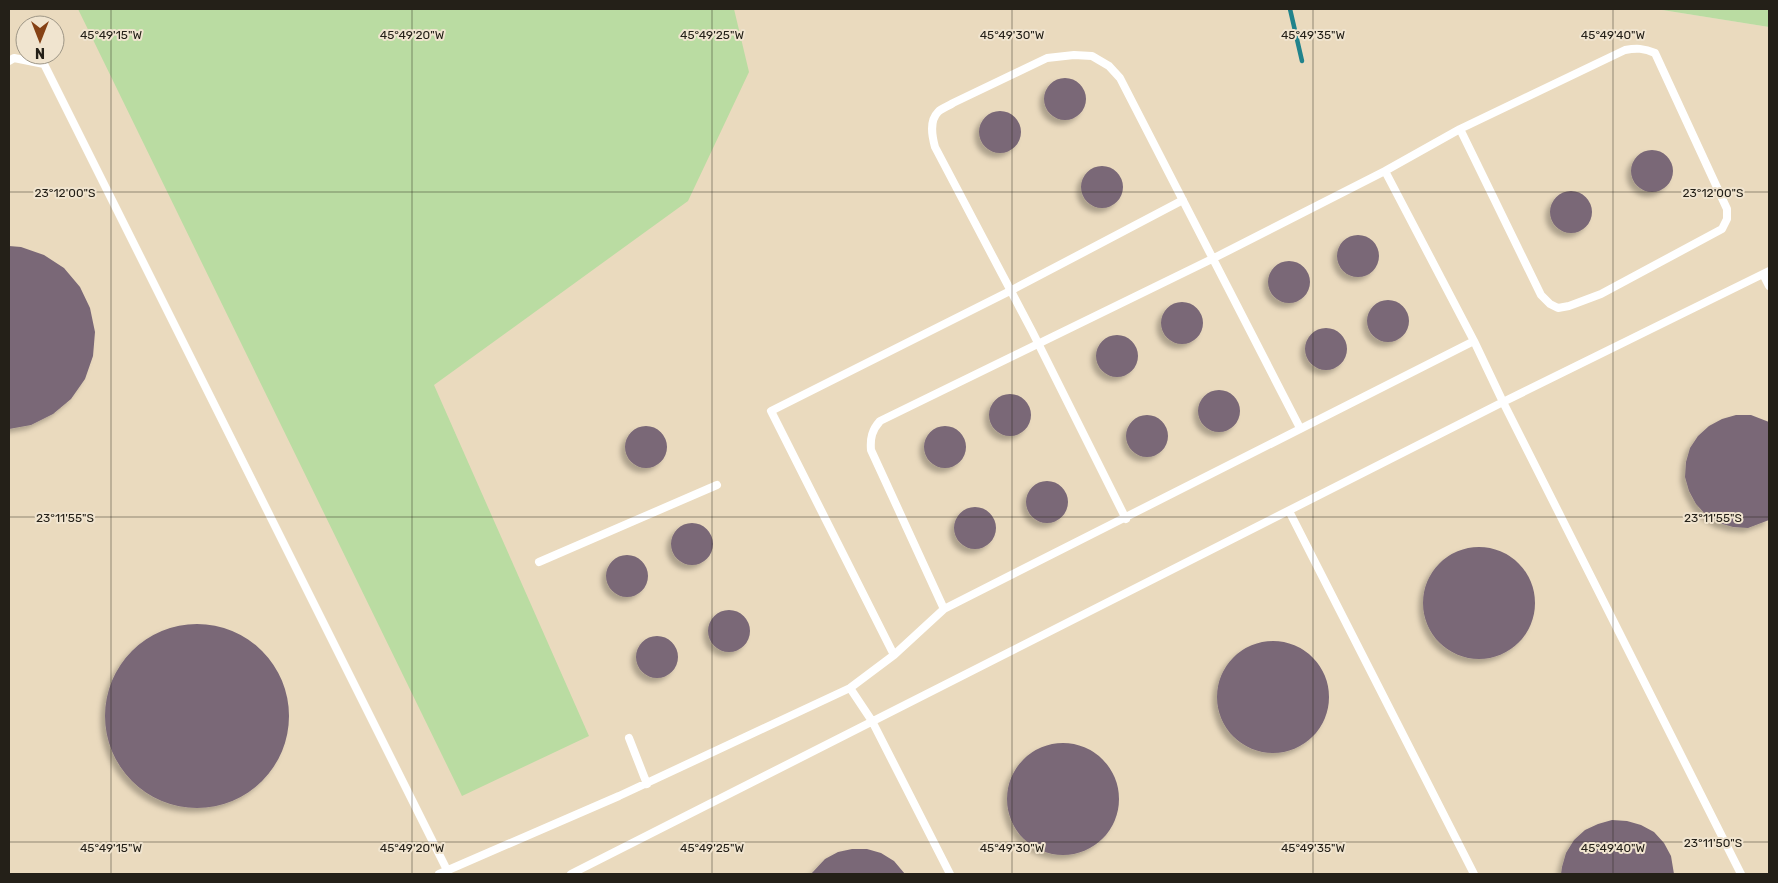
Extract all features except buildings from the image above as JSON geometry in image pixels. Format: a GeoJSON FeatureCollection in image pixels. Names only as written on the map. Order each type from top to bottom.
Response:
{"type":"FeatureCollection","features":[{"type":"Feature","properties":{"kind":"lane"},"geometry":{"type":"LineString","coordinates":[[944,608],[871,450],[870,438],[874,428],[880,421],[1214,258],[1385,171],[1460,128],[1625,50],[1634,48],[1646,49],[1655,53],[1660,62],[1727,209],[1727,219],[1722,229],[1602,294],[1558,308],[1550,304],[1541,295],[1460,128]]}},
{"type":"Feature","properties":{"kind":"lane"},"geometry":{"type":"LineString","coordinates":[[1126,519],[1032,331],[935,147],[932,136],[932,122],[938,112],[953,103],[1047,58],[1074,55],[1092,56],[1109,66],[1120,78],[1300,428]]}},
{"type":"Feature","properties":{"kind":"lane"},"geometry":{"type":"LineString","coordinates":[[9,61],[14,58],[44,64],[447,870]]}},
{"type":"Feature","properties":{"kind":"lane"},"geometry":{"type":"LineString","coordinates":[[1385,171],[1474,341],[1741,874]]}},
{"type":"Feature","properties":{"kind":"lane"},"geometry":{"type":"LineString","coordinates":[[894,655],[771,412],[1010,291],[1183,200]]}},
{"type":"Feature","properties":{"kind":"lane"},"geometry":{"type":"LineString","coordinates":[[571,874],[1503,402],[1766,272],[1769,286]]}},
{"type":"Feature","properties":{"kind":"lane"},"geometry":{"type":"LineString","coordinates":[[439,874],[647,784],[850,688],[894,655],[944,608],[1126,519],[1300,428],[1474,341]]}},
{"type":"Feature","properties":{"kind":"lane"},"geometry":{"type":"LineString","coordinates":[[539,562],[717,485]]}},
{"type":"Feature","properties":{"kind":"lane"},"geometry":{"type":"LineString","coordinates":[[1289,511],[1474,874]]}},
{"type":"Feature","properties":{"kind":"lane"},"geometry":{"type":"LineString","coordinates":[[850,688],[872,721],[950,874]]}},
{"type":"Feature","properties":{"kind":"lane"},"geometry":{"type":"LineString","coordinates":[[629,738],[647,784]]}},
{"type":"Feature","properties":{"kind":"shaded area"},"geometry":{"type":"Polygon","coordinates":[[[9,9],[1656,9],[1769,27],[1769,874],[9,874],[9,9]]]}},
{"type":"Feature","properties":{"kind":"green space"},"geometry":{"type":"Polygon","coordinates":[[[78,9],[734,9],[749,72],[688,201],[434,385],[589,736],[462,796],[78,9]]]}},
{"type":"Feature","properties":{"kind":"green space"},"geometry":{"type":"Polygon","coordinates":[[[1656,9],[1769,9],[1769,27],[1656,9]]]}},
{"type":"Feature","properties":{"kind":"waterway"},"geometry":{"type":"LineString","coordinates":[[1290,9],[1302,61]]}}]}
